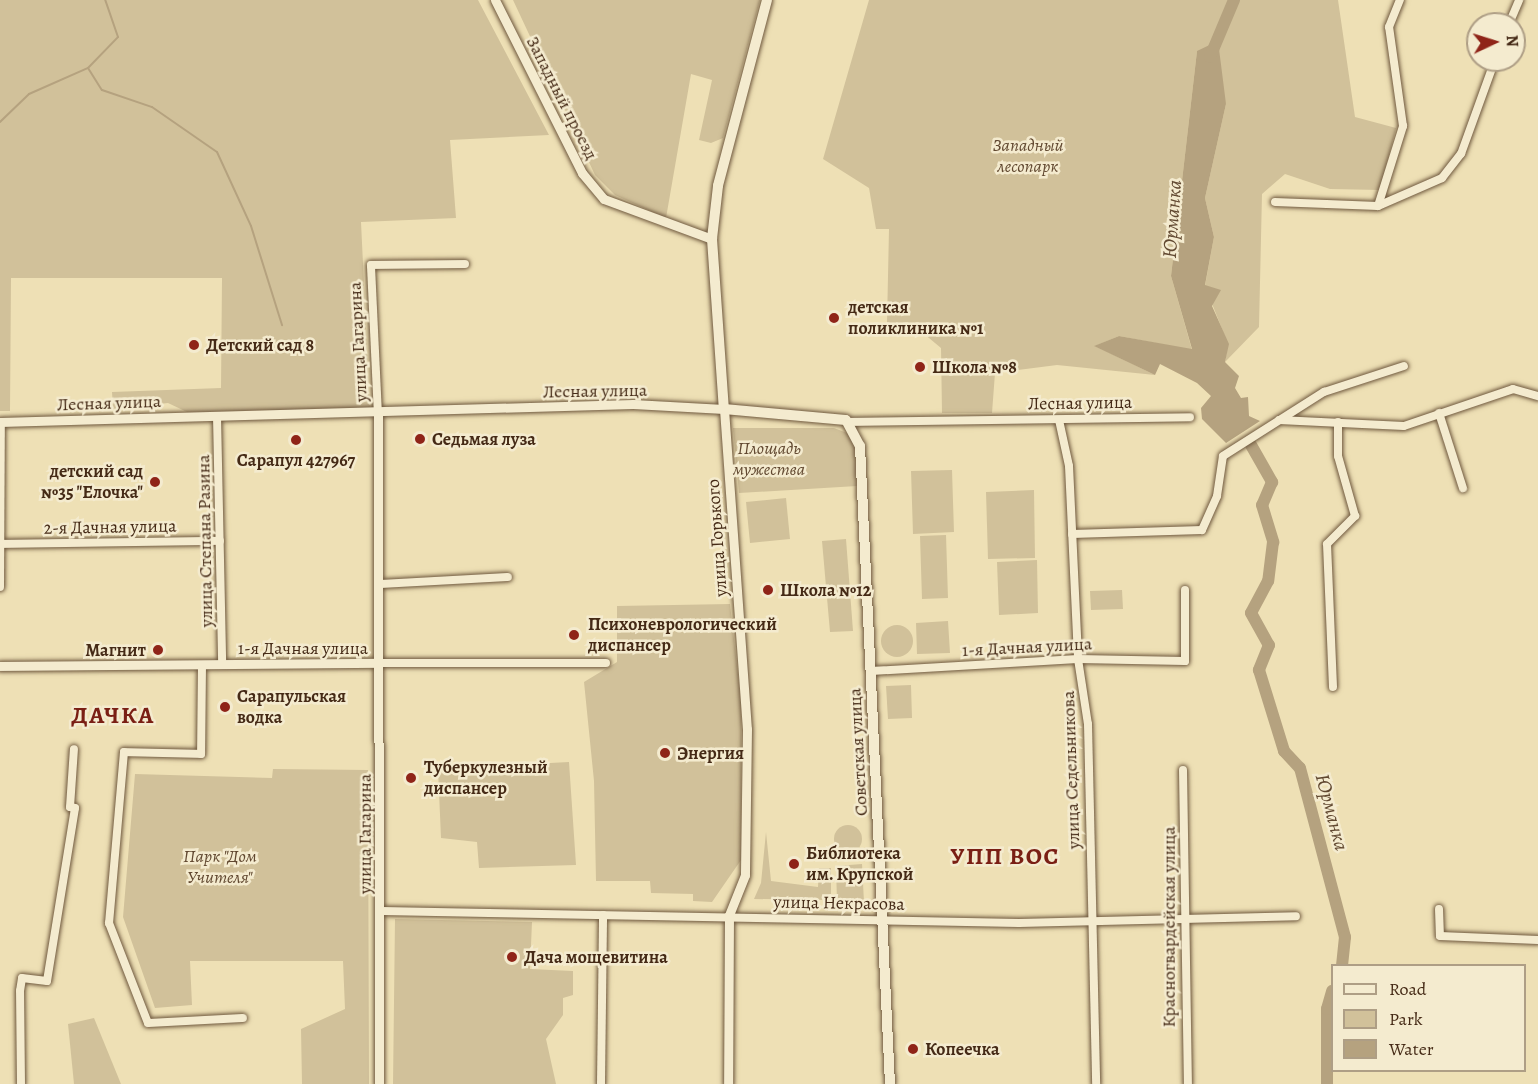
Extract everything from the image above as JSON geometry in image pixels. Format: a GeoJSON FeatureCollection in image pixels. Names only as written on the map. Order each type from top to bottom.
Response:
{"type":"FeatureCollection","features":[{"type":"Feature","properties":{"kind":"main road","name":"улица Горького"},"geometry":{"type":"LineString","coordinates":[[723,409],[712,239],[718,186],[767,0]]}},
{"type":"Feature","properties":{"kind":"main road","name":"Лесная улица"},"geometry":{"type":"LineString","coordinates":[[723,409],[849,422]]}},
{"type":"Feature","properties":{"kind":"main road","name":"Советская улица"},"geometry":{"type":"LineString","coordinates":[[849,422],[861,446],[890,1084]]}},
{"type":"Feature","properties":{"kind":"street","name":"Западный проезд"},"geometry":{"type":"LineString","coordinates":[[495,0],[582,173],[604,199],[712,239]]}},
{"type":"Feature","properties":{"kind":"street"},"geometry":{"type":"LineString","coordinates":[[1378,206],[1403,126],[1389,27],[1400,0]]}},
{"type":"Feature","properties":{"kind":"street"},"geometry":{"type":"LineString","coordinates":[[1275,202],[1378,206],[1442,178],[1459,156],[1491,72]]}},
{"type":"Feature","properties":{"kind":"street","name":"улица Гагарина"},"geometry":{"type":"LineString","coordinates":[[380,1084],[380,584],[378,415],[371,265],[465,264]]}},
{"type":"Feature","properties":{"kind":"street"},"geometry":{"type":"LineString","coordinates":[[1072,534],[1202,530],[1217,496],[1223,456],[1324,392],[1404,366]]}},
{"type":"Feature","properties":{"kind":"street"},"geometry":{"type":"LineString","coordinates":[[1278,420],[1404,426],[1513,389],[1538,396]]}},
{"type":"Feature","properties":{"kind":"street","name":"Лесная улица"},"geometry":{"type":"LineString","coordinates":[[1,422],[217,416],[378,415],[633,404],[723,409]]}},
{"type":"Feature","properties":{"kind":"street","name":"улица Горького"},"geometry":{"type":"LineString","coordinates":[[723,409],[747,729],[745,875],[729,915],[728,1084]]}},
{"type":"Feature","properties":{"kind":"street"},"geometry":{"type":"LineString","coordinates":[[1439,413],[1463,488]]}},
{"type":"Feature","properties":{"kind":"street","name":"улица Степана Разина"},"geometry":{"type":"LineString","coordinates":[[217,416],[222,665]]}},
{"type":"Feature","properties":{"kind":"street","name":"Лесная улица"},"geometry":{"type":"LineString","coordinates":[[849,422],[1190,417]]}},
{"type":"Feature","properties":{"kind":"street","name":"улица Седельникова"},"geometry":{"type":"LineString","coordinates":[[1059,420],[1072,534],[1078,659],[1088,724],[1095,1084]]}},
{"type":"Feature","properties":{"kind":"street"},"geometry":{"type":"LineString","coordinates":[[0,587],[1,422]]}},
{"type":"Feature","properties":{"kind":"street"},"geometry":{"type":"LineString","coordinates":[[1333,687],[1327,544],[1355,516],[1338,456],[1338,422]]}},
{"type":"Feature","properties":{"kind":"street","name":"2-я Дачная улица"},"geometry":{"type":"LineString","coordinates":[[0,544],[220,541]]}},
{"type":"Feature","properties":{"kind":"street"},"geometry":{"type":"LineString","coordinates":[[380,584],[508,577]]}},
{"type":"Feature","properties":{"kind":"street","name":"1-я Дачная улица"},"geometry":{"type":"LineString","coordinates":[[871,671],[1078,659],[1185,661],[1185,590]]}},
{"type":"Feature","properties":{"kind":"street","name":"1-я Дачная улица"},"geometry":{"type":"LineString","coordinates":[[0,666],[606,663]]}},
{"type":"Feature","properties":{"kind":"street"},"geometry":{"type":"LineString","coordinates":[[202,665],[201,754],[124,752],[109,923],[148,1023],[243,1018]]}},
{"type":"Feature","properties":{"kind":"street"},"geometry":{"type":"LineString","coordinates":[[21,1084],[20,991],[22,978],[47,981],[75,808],[70,807],[74,749]]}},
{"type":"Feature","properties":{"kind":"street","name":"Красногвардейская улица"},"geometry":{"type":"LineString","coordinates":[[1183,770],[1188,1084]]}},
{"type":"Feature","properties":{"kind":"street"},"geometry":{"type":"LineString","coordinates":[[1439,909],[1440,936],[1538,940]]}},
{"type":"Feature","properties":{"kind":"street","name":"улица Некрасова"},"geometry":{"type":"LineString","coordinates":[[381,911],[729,915],[1092,923],[1296,916]]}},
{"type":"Feature","properties":{"kind":"street"},"geometry":{"type":"LineString","coordinates":[[601,1084],[603,915]]}},
{"type":"Feature","properties":{"kind":"green space"},"geometry":{"type":"Polygon","coordinates":[[[0,0],[478,0],[549,135],[450,140],[456,218],[361,222],[370,410],[187,412],[168,403],[113,409],[112,392],[221,388],[222,278],[11,278],[10,411],[0,411],[0,0]]]}},
{"type":"Feature","properties":{"kind":"green space"},"geometry":{"type":"Polygon","coordinates":[[[513,0],[760,0],[723,138],[711,143],[699,140],[712,80],[691,74],[666,218],[615,195],[595,175],[513,0]]]}},
{"type":"Feature","properties":{"kind":"green space","name":"Западный лесопарк"},"geometry":{"type":"Polygon","coordinates":[[[869,0],[1338,0],[1355,117],[1396,128],[1380,190],[1330,189],[1285,174],[1262,194],[1259,327],[1225,362],[1228,344],[1205,286],[1214,237],[1205,198],[1226,104],[1197,51],[1171,276],[1192,350],[1119,336],[1095,346],[1155,375],[1057,365],[995,373],[992,413],[942,413],[941,348],[923,333],[922,325],[887,323],[889,229],[876,229],[869,188],[823,159],[869,0]]]}},
{"type":"Feature","properties":{"kind":"green space","name":"Площадь мужества"},"geometry":{"type":"Polygon","coordinates":[[[733,428],[834,428],[847,433],[855,445],[857,486],[739,493],[733,428]]]}},
{"type":"Feature","properties":{"kind":"green space"},"geometry":{"type":"Polygon","coordinates":[[[952,470],[954,532],[913,534],[911,471],[952,470]]]}},
{"type":"Feature","properties":{"kind":"green space"},"geometry":{"type":"Polygon","coordinates":[[[1034,490],[1035,558],[988,559],[986,492],[1034,490]]]}},
{"type":"Feature","properties":{"kind":"green space"},"geometry":{"type":"Polygon","coordinates":[[[786,498],[790,539],[750,543],[746,502],[786,498]]]}},
{"type":"Feature","properties":{"kind":"green space"},"geometry":{"type":"Polygon","coordinates":[[[946,535],[948,598],[922,599],[920,536],[946,535]]]}},
{"type":"Feature","properties":{"kind":"green space"},"geometry":{"type":"Polygon","coordinates":[[[846,539],[853,631],[830,632],[822,541],[846,539]]]}},
{"type":"Feature","properties":{"kind":"green space"},"geometry":{"type":"Polygon","coordinates":[[[1037,560],[1038,613],[999,615],[997,562],[1037,560]]]}},
{"type":"Feature","properties":{"kind":"green space"},"geometry":{"type":"Polygon","coordinates":[[[1122,590],[1123,609],[1091,610],[1090,591],[1122,590]]]}},
{"type":"Feature","properties":{"kind":"green space","name":"Энергия"},"geometry":{"type":"Polygon","coordinates":[[[730,604],[741,701],[741,860],[712,902],[693,901],[693,894],[651,893],[650,881],[596,881],[594,781],[584,682],[617,662],[617,606],[730,604]]]}},
{"type":"Feature","properties":{"kind":"green space"},"geometry":{"type":"Polygon","coordinates":[[[948,621],[950,653],[917,654],[916,623],[948,621]]]}},
{"type":"Feature","properties":{"kind":"green space"},"geometry":{"type":"Polygon","coordinates":[[[897,625],[908,630],[913,641],[908,652],[897,657],[886,652],[881,641],[886,630],[897,625]]]}},
{"type":"Feature","properties":{"kind":"green space"},"geometry":{"type":"Polygon","coordinates":[[[911,685],[912,718],[888,719],[886,686],[911,685]]]}},
{"type":"Feature","properties":{"kind":"green space"},"geometry":{"type":"Polygon","coordinates":[[[569,762],[576,865],[479,868],[477,842],[441,838],[438,769],[569,762]]]}},
{"type":"Feature","properties":{"kind":"green space","name":"Парк \"Дом Учителя\""},"geometry":{"type":"Polygon","coordinates":[[[273,769],[368,770],[369,1084],[302,1084],[301,1029],[345,1009],[343,961],[190,961],[192,1005],[155,1008],[123,917],[135,774],[272,778],[273,769]]]}},
{"type":"Feature","properties":{"kind":"green space"},"geometry":{"type":"Polygon","coordinates":[[[848,825],[858,829],[862,839],[858,849],[848,853],[838,849],[834,839],[838,829],[848,825]]]}},
{"type":"Feature","properties":{"kind":"green space"},"geometry":{"type":"Polygon","coordinates":[[[766,832],[771,881],[818,887],[819,868],[831,868],[831,900],[754,899],[761,883],[766,832]]]}},
{"type":"Feature","properties":{"kind":"green space"},"geometry":{"type":"Polygon","coordinates":[[[862,864],[864,902],[837,903],[836,866],[862,864]]]}},
{"type":"Feature","properties":{"kind":"green space"},"geometry":{"type":"Polygon","coordinates":[[[395,919],[532,922],[530,969],[573,971],[573,995],[563,998],[563,1015],[546,1039],[556,1084],[393,1084],[395,919]]]}},
{"type":"Feature","properties":{"kind":"green space"},"geometry":{"type":"Polygon","coordinates":[[[94,1018],[121,1084],[74,1084],[68,1024],[94,1018]]]}},
{"type":"Feature","properties":{"kind":"water"},"geometry":{"type":"Polygon","coordinates":[[[1218,41],[1226,104],[1205,198],[1214,237],[1205,285],[1221,290],[1212,306],[1229,344],[1225,362],[1239,376],[1235,388],[1241,398],[1248,397],[1249,416],[1260,421],[1226,443],[1202,419],[1201,408],[1211,396],[1197,383],[1160,364],[1155,375],[1094,346],[1119,336],[1192,349],[1171,276],[1197,51],[1218,41]]]}},
{"type":"Feature","properties":{"kind":"waterway"},"geometry":{"type":"LineString","coordinates":[[0,122],[29,94],[88,68],[118,37],[105,0]]}},
{"type":"Feature","properties":{"kind":"waterway","name":"Юрманка"},"geometry":{"type":"LineString","coordinates":[[1210,57],[1234,0]]}},
{"type":"Feature","properties":{"kind":"waterway"},"geometry":{"type":"LineString","coordinates":[[88,68],[102,90],[152,107],[217,152],[251,226],[282,325]]}},
{"type":"Feature","properties":{"kind":"waterway","name":"Юрманка"},"geometry":{"type":"LineString","coordinates":[[1251,445],[1272,482],[1262,505],[1273,542],[1268,581],[1251,613],[1269,645],[1259,670],[1284,751],[1300,768],[1345,937],[1342,964]]}},
{"type":"Feature","properties":{"kind":"waterway","name":"Юрманка"},"geometry":{"type":"LineString","coordinates":[[1327,1084],[1327,1009],[1331,995]]}},
{"type":"Feature","properties":{"kind":"place","name":"детская поликлиника №1"},"geometry":{"type":"Point","coordinates":[834,318]}},
{"type":"Feature","properties":{"kind":"place","name":"Детский сад 8"},"geometry":{"type":"Point","coordinates":[194,345]}},
{"type":"Feature","properties":{"kind":"place","name":"Школа №8"},"geometry":{"type":"Point","coordinates":[920,367]}},
{"type":"Feature","properties":{"kind":"place","name":"Седьмая луза"},"geometry":{"type":"Point","coordinates":[420,439]}},
{"type":"Feature","properties":{"kind":"place","name":"Сарапул 427967"},"geometry":{"type":"Point","coordinates":[296,440]}},
{"type":"Feature","properties":{"kind":"place","name":"детский сад №35 \"Елочка\""},"geometry":{"type":"Point","coordinates":[155,482]}},
{"type":"Feature","properties":{"kind":"place","name":"Школа №12"},"geometry":{"type":"Point","coordinates":[768,590]}},
{"type":"Feature","properties":{"kind":"place","name":"Психоневрологический диспансер"},"geometry":{"type":"Point","coordinates":[574,635]}},
{"type":"Feature","properties":{"kind":"place","name":"Магнит"},"geometry":{"type":"Point","coordinates":[158,650]}},
{"type":"Feature","properties":{"kind":"place","name":"Сарапульская водка"},"geometry":{"type":"Point","coordinates":[225,707]}},
{"type":"Feature","properties":{"kind":"place","name":"Энергия"},"geometry":{"type":"Point","coordinates":[665,753]}},
{"type":"Feature","properties":{"kind":"place","name":"Туберкулезный диспансер"},"geometry":{"type":"Point","coordinates":[411,778]}},
{"type":"Feature","properties":{"kind":"place","name":"Библиотека им. Крупской"},"geometry":{"type":"Point","coordinates":[794,864]}},
{"type":"Feature","properties":{"kind":"place","name":"Дача мощевитина"},"geometry":{"type":"Point","coordinates":[512,957]}},
{"type":"Feature","properties":{"kind":"place","name":"Копеечка"},"geometry":{"type":"Point","coordinates":[913,1049]}},
{"type":"Feature","properties":{"kind":"district","name":"ДАЧКА"},"geometry":{"type":"Point","coordinates":[113,716]}},
{"type":"Feature","properties":{"kind":"district","name":"УПП ВОС"},"geometry":{"type":"Point","coordinates":[1005,857]}}]}
